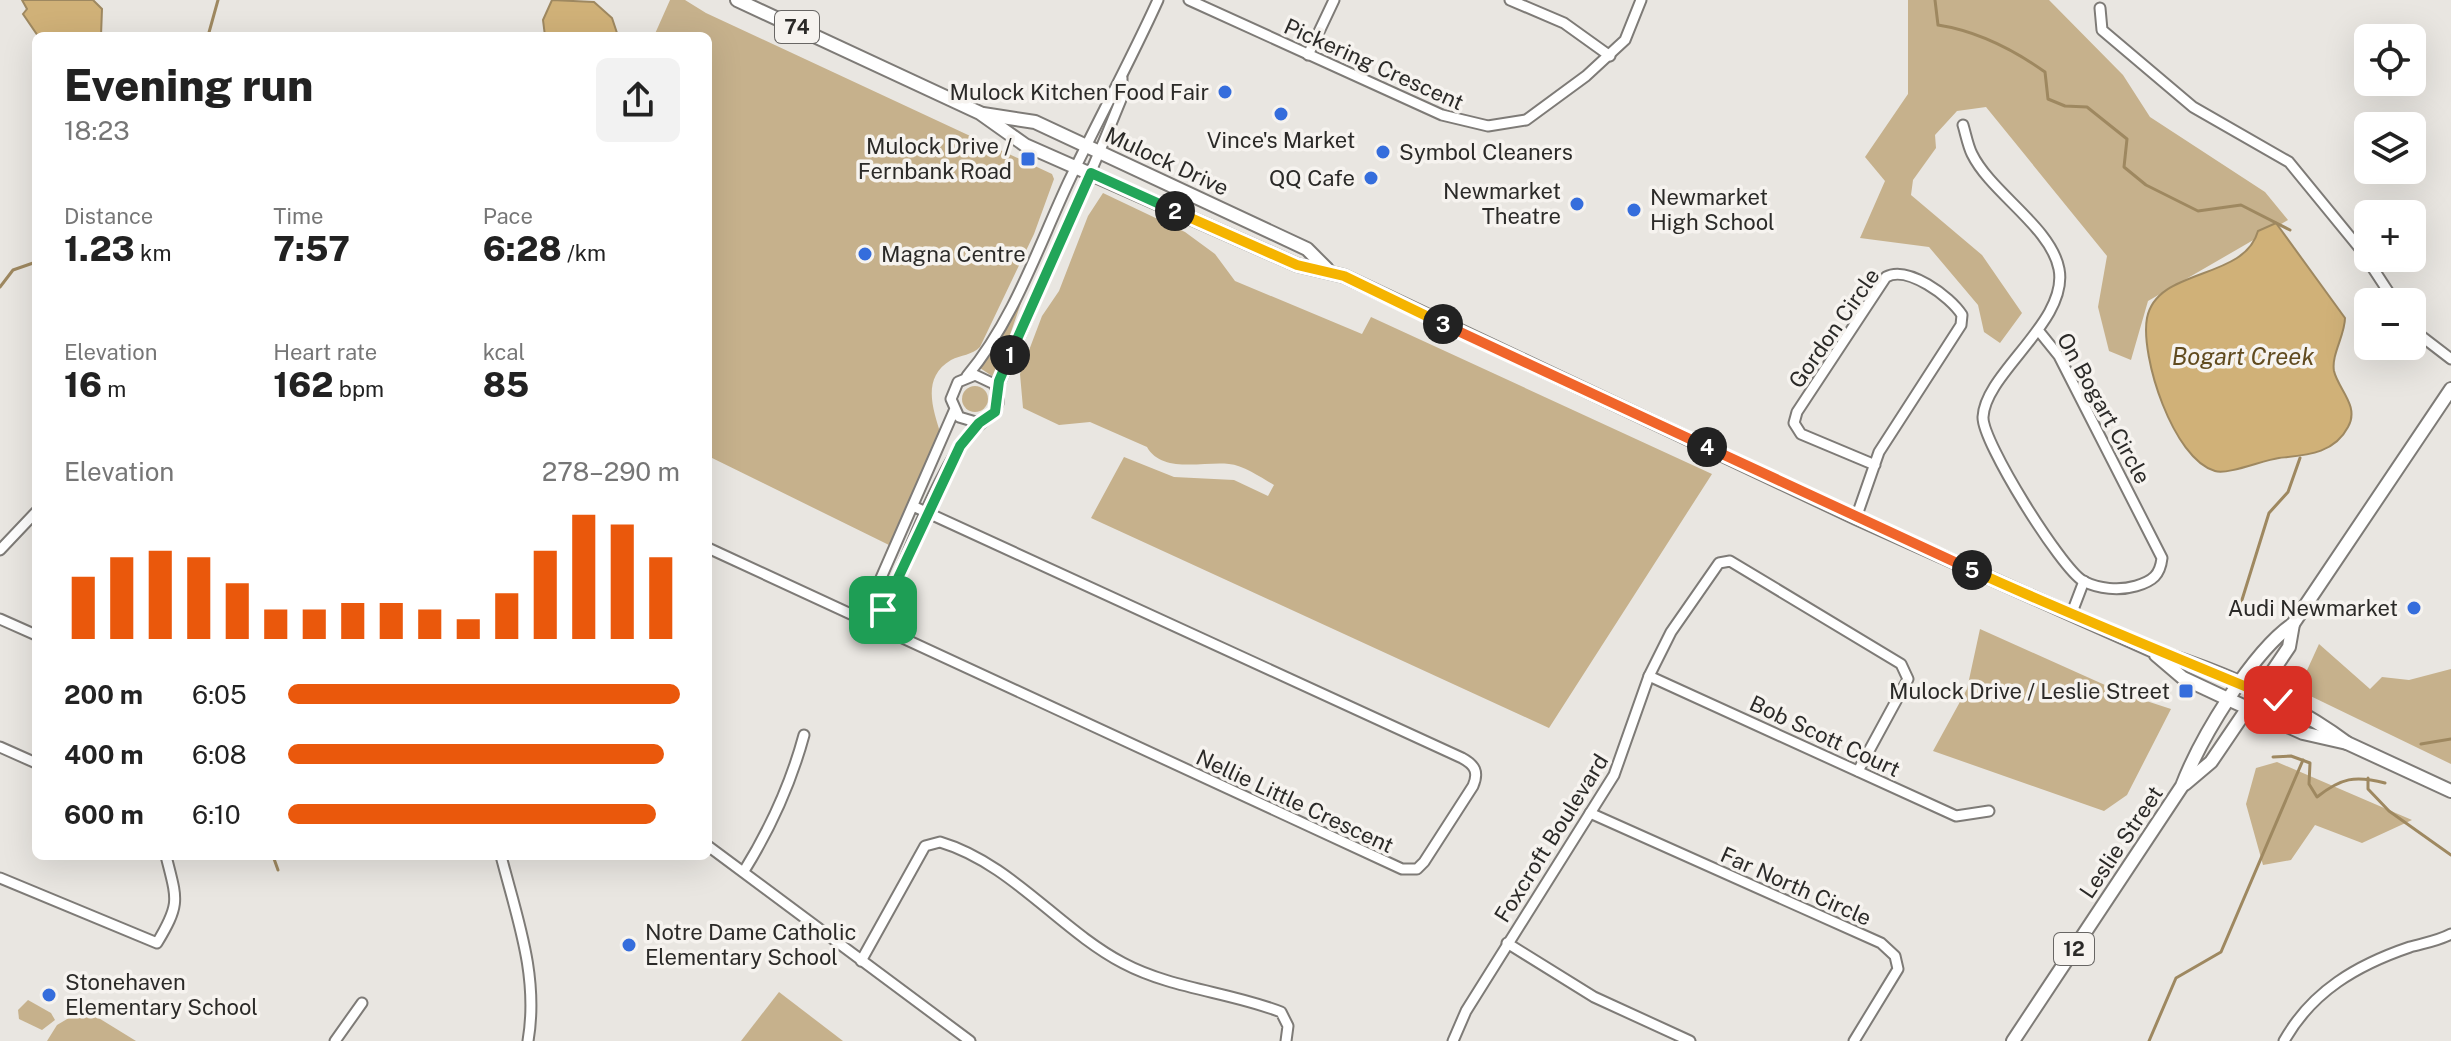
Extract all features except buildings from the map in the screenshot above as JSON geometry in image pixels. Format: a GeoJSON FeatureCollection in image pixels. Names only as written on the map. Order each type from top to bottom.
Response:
{"type":"FeatureCollection","features":[{"type":"Feature","properties":{"kind":"main road","name":"Mulock Drive"},"geometry":{"type":"LineString","coordinates":[[737,0],[980,113],[1025,145],[1297,265],[1327,269],[1856,518],[2151,650],[2189,662],[2309,715],[2347,743],[2451,791]]}},
{"type":"Feature","properties":{"kind":"main road","name":"Mulock Drive"},"geometry":{"type":"LineString","coordinates":[[980,113],[1035,122],[1100,151],[1307,249],[1327,269]]}},
{"type":"Feature","properties":{"kind":"main road","name":"Leslie Street"},"geometry":{"type":"LineString","coordinates":[[2013,1041],[2182,786],[2196,750],[2272,638],[2293,624],[2451,389]]}},
{"type":"Feature","properties":{"kind":"main road","name":"Leslie Street"},"geometry":{"type":"LineString","coordinates":[[2182,786],[2211,762],[2259,692],[2289,647],[2293,624]]}},
{"type":"Feature","properties":{"kind":"main road","name":"Mulock Drive"},"geometry":{"type":"LineString","coordinates":[[2151,650],[2183,678],[2303,733],[2347,743]]}},
{"type":"Feature","properties":{"kind":"street"},"geometry":{"type":"LineString","coordinates":[[869,624],[870,603],[915,507],[954,411],[952,392],[1000,333],[1111,92],[1122,78],[1158,0]]}},
{"type":"Feature","properties":{"kind":"street","name":"Pickering Crescent"},"geometry":{"type":"LineString","coordinates":[[1189,0],[1442,115],[1488,126],[1526,120],[1554,102],[1610,56],[1625,40],[1641,0]]}},
{"type":"Feature","properties":{"kind":"street"},"geometry":{"type":"LineString","coordinates":[[1308,55],[1334,0]]}},
{"type":"Feature","properties":{"kind":"street"},"geometry":{"type":"LineString","coordinates":[[1510,0],[1564,23],[1610,56]]}},
{"type":"Feature","properties":{"kind":"street"},"geometry":{"type":"LineString","coordinates":[[2100,8],[2102,30],[2193,107],[2289,162],[2361,250],[2386,288]]}},
{"type":"Feature","properties":{"kind":"street"},"geometry":{"type":"LineString","coordinates":[[869,624],[883,610],[960,446],[979,423],[995,412],[997,390],[1122,97],[1122,78]]}},
{"type":"Feature","properties":{"kind":"street"},"geometry":{"type":"LineString","coordinates":[[1963,125],[1972,155],[2056,257],[2061,281],[2038,330]]}},
{"type":"Feature","properties":{"kind":"street","name":"Gordon Circle"},"geometry":{"type":"LineString","coordinates":[[1856,518],[1875,465],[1879,452],[1961,325],[1962,315],[1955,305],[1905,272],[1895,272],[1886,277],[1797,412],[1794,423],[1801,434],[1875,465]]}},
{"type":"Feature","properties":{"kind":"street","name":"On Bogart Circle"},"geometry":{"type":"LineString","coordinates":[[2038,330],[2059,356],[2162,558],[2157,575],[2141,585],[2112,589],[2084,581],[2057,557],[2030,513],[1983,418],[1997,387],[2038,330]]}},
{"type":"Feature","properties":{"kind":"street"},"geometry":{"type":"LineString","coordinates":[[2426,340],[2451,359]]}},
{"type":"Feature","properties":{"kind":"street"},"geometry":{"type":"LineString","coordinates":[[967,376],[988,379],[997,390]]}},
{"type":"Feature","properties":{"kind":"street"},"geometry":{"type":"LineString","coordinates":[[954,411],[965,421],[979,423]]}},
{"type":"Feature","properties":{"kind":"street","name":"Nellie Little Crescent"},"geometry":{"type":"LineString","coordinates":[[712,550],[1402,869],[1417,869],[1424,862],[1473,786],[1477,773],[1475,767],[1462,758],[915,507]]}},
{"type":"Feature","properties":{"kind":"street"},"geometry":{"type":"LineString","coordinates":[[0,550],[32,516]]}},
{"type":"Feature","properties":{"kind":"street","name":"Foxcroft Boulevard"},"geometry":{"type":"LineString","coordinates":[[1453,1041],[1466,1011],[1622,759],[1649,676],[1671,632],[1719,563],[1730,561],[1901,664],[1908,679],[1858,771]]}},
{"type":"Feature","properties":{"kind":"street"},"geometry":{"type":"LineString","coordinates":[[2071,615],[2084,581]]}},
{"type":"Feature","properties":{"kind":"street"},"geometry":{"type":"LineString","coordinates":[[0,619],[32,633]]}},
{"type":"Feature","properties":{"kind":"street","name":"Bob Scott Court"},"geometry":{"type":"LineString","coordinates":[[1649,676],[1956,816],[1989,811]]}},
{"type":"Feature","properties":{"kind":"street"},"geometry":{"type":"LineString","coordinates":[[744,871],[784,793],[804,735]]}},
{"type":"Feature","properties":{"kind":"street"},"geometry":{"type":"LineString","coordinates":[[0,747],[32,761]]}},
{"type":"Feature","properties":{"kind":"street","name":"Far North Circle"},"geometry":{"type":"LineString","coordinates":[[1590,813],[1881,943],[1895,956],[1898,969],[1854,1041]]}},
{"type":"Feature","properties":{"kind":"street"},"geometry":{"type":"LineString","coordinates":[[861,961],[925,846],[940,842],[999,873],[1122,962],[1146,973],[1281,1012],[1288,1026],[1286,1041]]}},
{"type":"Feature","properties":{"kind":"street"},"geometry":{"type":"LineString","coordinates":[[712,849],[970,1041]]}},
{"type":"Feature","properties":{"kind":"street"},"geometry":{"type":"LineString","coordinates":[[0,878],[157,943],[175,913],[176,896],[167,860]]}},
{"type":"Feature","properties":{"kind":"street"},"geometry":{"type":"LineString","coordinates":[[502,860],[526,947],[532,996],[528,1041]]}},
{"type":"Feature","properties":{"kind":"street"},"geometry":{"type":"LineString","coordinates":[[2284,1041],[2301,1015],[2339,978],[2383,958],[2451,934]]}},
{"type":"Feature","properties":{"kind":"street"},"geometry":{"type":"LineString","coordinates":[[1507,943],[1594,997],[1690,1041]]}},
{"type":"Feature","properties":{"kind":"street"},"geometry":{"type":"LineString","coordinates":[[335,1041],[362,1003]]}},
{"type":"Feature","properties":{"kind":"shaded area","name":"Magna Centre"},"geometry":{"type":"Polygon","coordinates":[[[670,0],[685,0],[706,13],[1052,174],[1054,179],[1034,234],[980,347],[951,360],[936,376],[932,394],[941,435],[889,545],[712,458],[712,32],[656,32],[670,0]]]}},
{"type":"Feature","properties":{"kind":"shaded area"},"geometry":{"type":"Polygon","coordinates":[[[1908,0],[2049,0],[2123,75],[2150,117],[2265,192],[2288,220],[2148,301],[2131,360],[2109,351],[2098,307],[2107,256],[1986,107],[1957,111],[1935,135],[1936,148],[1913,180],[1911,195],[1982,255],[2022,313],[2000,343],[1984,332],[1978,305],[1929,247],[1860,238],[1885,181],[1865,157],[1908,94],[1908,0]]]}},
{"type":"Feature","properties":{"kind":"shaded area"},"geometry":{"type":"Polygon","coordinates":[[[1103,193],[1185,232],[1215,254],[1235,281],[1362,334],[1371,317],[1712,474],[1549,728],[1091,518],[1124,457],[1174,477],[1234,480],[1268,496],[1274,485],[1234,465],[1163,461],[1147,447],[1090,422],[1059,425],[1023,408],[1020,374],[1042,316],[1059,291],[1088,216],[1103,193]]]}},
{"type":"Feature","properties":{"kind":"shaded area"},"geometry":{"type":"Polygon","coordinates":[[[1030,277],[995,378],[980,368],[998,346],[1030,277]]]}},
{"type":"Feature","properties":{"kind":"shaded area"},"geometry":{"type":"Polygon","coordinates":[[[975,386],[985,389],[988,399],[985,409],[975,412],[965,409],[962,399],[965,389],[975,386]]]}},
{"type":"Feature","properties":{"kind":"shaded area"},"geometry":{"type":"Polygon","coordinates":[[[1980,629],[2125,694],[2171,709],[2127,795],[2104,811],[1933,751],[1967,689],[1980,629]]]}},
{"type":"Feature","properties":{"kind":"shaded area"},"geometry":{"type":"Polygon","coordinates":[[[2319,644],[2370,689],[2382,677],[2409,680],[2451,669],[2451,764],[2298,690],[2319,644]]]}},
{"type":"Feature","properties":{"kind":"shaded area"},"geometry":{"type":"Polygon","coordinates":[[[2277,762],[2412,820],[2362,843],[2315,825],[2291,860],[2263,865],[2246,804],[2256,768],[2277,762]]]}},
{"type":"Feature","properties":{"kind":"shaded area"},"geometry":{"type":"Polygon","coordinates":[[[779,992],[843,1041],[741,1041],[779,992]]]}},
{"type":"Feature","properties":{"kind":"shaded area"},"geometry":{"type":"Polygon","coordinates":[[[28,1000],[51,1013],[55,1020],[42,1030],[19,1019],[18,1010],[28,1000]]]}},
{"type":"Feature","properties":{"kind":"shaded area"},"geometry":{"type":"Polygon","coordinates":[[[84,1009],[136,1041],[47,1041],[57,1025],[84,1009]]]}},
{"type":"Feature","properties":{"kind":"water"},"geometry":{"type":"Polygon","coordinates":[[[22,0],[93,0],[102,9],[101,32],[35,32],[23,14],[27,9],[22,0]]]}},
{"type":"Feature","properties":{"kind":"water"},"geometry":{"type":"Polygon","coordinates":[[[552,0],[594,2],[612,18],[617,32],[544,32],[543,20],[552,0]]]}},
{"type":"Feature","properties":{"kind":"water","name":"Bogart Creek"},"geometry":{"type":"Polygon","coordinates":[[[2276,223],[2345,318],[2334,371],[2350,405],[2351,419],[2335,443],[2318,452],[2215,471],[2200,463],[2173,427],[2154,380],[2146,335],[2147,318],[2154,302],[2167,290],[2236,259],[2250,247],[2258,231],[2276,223]]]}},
{"type":"Feature","properties":{"kind":"waterway"},"geometry":{"type":"LineString","coordinates":[[209,32],[218,0]]}},
{"type":"Feature","properties":{"kind":"waterway","name":"Bogart Creek"},"geometry":{"type":"LineString","coordinates":[[1935,0],[1938,25],[1981,37],[2021,56],[2045,72],[2048,99],[2065,106],[2087,107],[2127,139],[2124,167],[2146,185],[2198,211],[2241,205],[2290,230]]}},
{"type":"Feature","properties":{"kind":"waterway"},"geometry":{"type":"LineString","coordinates":[[0,287],[13,270],[32,263]]}},
{"type":"Feature","properties":{"kind":"waterway","name":"Bogart Creek"},"geometry":{"type":"LineString","coordinates":[[2241,603],[2269,513],[2288,492],[2300,458]]}},
{"type":"Feature","properties":{"kind":"waterway","name":"Bogart Creek"},"geometry":{"type":"LineString","coordinates":[[2421,744],[2451,739]]}},
{"type":"Feature","properties":{"kind":"waterway","name":"Bogart Creek"},"geometry":{"type":"LineString","coordinates":[[2273,757],[2291,756],[2310,763],[2309,784],[2317,797],[2349,780],[2385,783]]}},
{"type":"Feature","properties":{"kind":"waterway"},"geometry":{"type":"LineString","coordinates":[[2149,1041],[2176,978],[2221,952],[2303,760]]}},
{"type":"Feature","properties":{"kind":"waterway"},"geometry":{"type":"LineString","coordinates":[[2368,778],[2368,789],[2389,811],[2451,855]]}},
{"type":"Feature","properties":{"kind":"waterway"},"geometry":{"type":"LineString","coordinates":[[274,860],[278,870]]}},
{"type":"Feature","properties":{"kind":"place","name":"Mulock Kitchen Food Fair"},"geometry":{"type":"Point","coordinates":[1225,92]}},
{"type":"Feature","properties":{"kind":"place","name":"Vince's Market"},"geometry":{"type":"Point","coordinates":[1281,114]}},
{"type":"Feature","properties":{"kind":"place","name":"Symbol Cleaners"},"geometry":{"type":"Point","coordinates":[1383,152]}},
{"type":"Feature","properties":{"kind":"place","name":"Mulock Drive / Fernbank Road"},"geometry":{"type":"Point","coordinates":[1028,159]}},
{"type":"Feature","properties":{"kind":"place","name":"QQ Cafe"},"geometry":{"type":"Point","coordinates":[1371,178]}},
{"type":"Feature","properties":{"kind":"place","name":"Newmarket Theatre"},"geometry":{"type":"Point","coordinates":[1577,204]}},
{"type":"Feature","properties":{"kind":"place","name":"Newmarket High School"},"geometry":{"type":"Point","coordinates":[1634,210]}},
{"type":"Feature","properties":{"kind":"place","name":"Magna Centre"},"geometry":{"type":"Point","coordinates":[865,254]}},
{"type":"Feature","properties":{"kind":"place","name":"Audi Newmarket"},"geometry":{"type":"Point","coordinates":[2414,608]}},
{"type":"Feature","properties":{"kind":"place","name":"Mulock Drive / Leslie Street"},"geometry":{"type":"Point","coordinates":[2186,691]}},
{"type":"Feature","properties":{"kind":"place","name":"Notre Dame Catholic Elementary School"},"geometry":{"type":"Point","coordinates":[629,945]}},
{"type":"Feature","properties":{"kind":"place","name":"Stonehaven Elementary School"},"geometry":{"type":"Point","coordinates":[49,995]}},
{"type":"Feature","properties":{"kind":"route"},"geometry":{"type":"LineString","coordinates":[[883,610],[965,437],[979,423],[991,417],[998,407],[997,390],[1003,369],[1091,173],[1297,265],[1327,269],[1344,276],[1403,307],[1562,378],[1856,518],[2151,650],[2189,662],[2278,700]]}}]}
